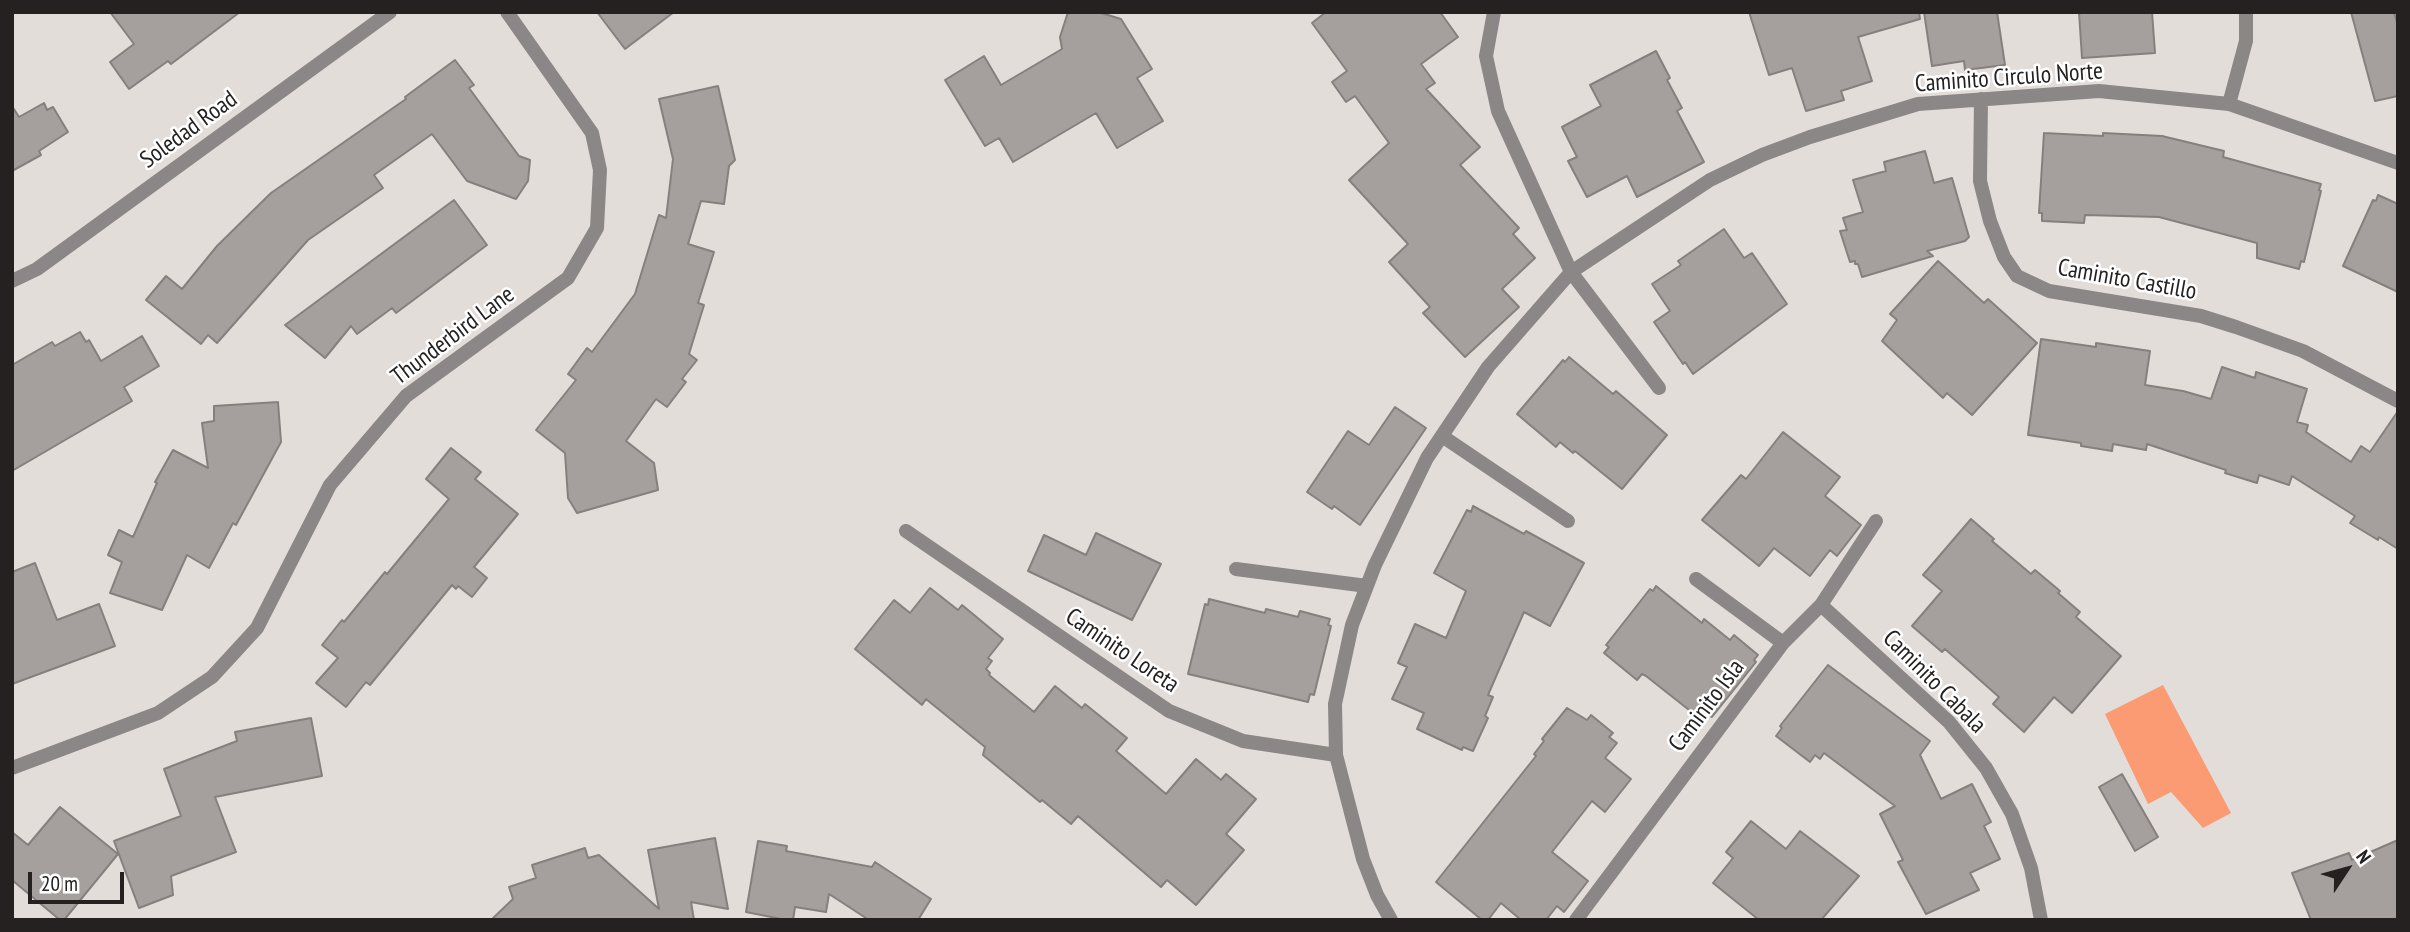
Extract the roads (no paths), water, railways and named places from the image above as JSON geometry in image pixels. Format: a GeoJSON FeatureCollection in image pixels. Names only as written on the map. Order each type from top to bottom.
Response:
{"type":"FeatureCollection","features":[{"type":"Feature","properties":{"kind":"street","name":"Soledad Road"},"geometry":{"type":"LineString","coordinates":[[12,281],[37,269],[390,12]]}},
{"type":"Feature","properties":{"kind":"street","name":"Thunderbird Lane"},"geometry":{"type":"LineString","coordinates":[[12,768],[158,713],[212,677],[257,628],[330,485],[406,396],[568,278],[597,228],[600,170],[592,133],[507,12]]}},
{"type":"Feature","properties":{"kind":"street"},"geometry":{"type":"LineString","coordinates":[[1494,12],[1486,56],[1498,111],[1571,272],[1659,388]]}},
{"type":"Feature","properties":{"kind":"street"},"geometry":{"type":"LineString","coordinates":[[2230,104],[2246,41],[2246,12]]}},
{"type":"Feature","properties":{"kind":"street","name":"Caminito Circulo Norte"},"geometry":{"type":"LineString","coordinates":[[1391,920],[1377,895],[1363,859],[1336,755],[1335,704],[1352,625],[1367,586],[1427,458],[1488,367],[1571,272],[1710,180],[1762,155],[1810,137],[1917,104],[2099,91],[2230,104],[2398,163]]}},
{"type":"Feature","properties":{"kind":"street","name":"Caminito Castillo"},"geometry":{"type":"LineString","coordinates":[[1981,99],[1980,181],[1990,221],[2004,257],[2017,275],[2049,291],[2201,316],[2236,327],[2303,351],[2398,401]]}},
{"type":"Feature","properties":{"kind":"street"},"geometry":{"type":"LineString","coordinates":[[1442,436],[1568,521]]}},
{"type":"Feature","properties":{"kind":"street","name":"Caminito Isla"},"geometry":{"type":"LineString","coordinates":[[1576,920],[1783,643],[1821,605],[1877,521]]}},
{"type":"Feature","properties":{"kind":"street","name":"Caminito Loreta"},"geometry":{"type":"LineString","coordinates":[[906,531],[1169,711],[1243,741],[1336,755]]}},
{"type":"Feature","properties":{"kind":"street"},"geometry":{"type":"LineString","coordinates":[[1236,569],[1367,586]]}},
{"type":"Feature","properties":{"kind":"street"},"geometry":{"type":"LineString","coordinates":[[1696,579],[1783,643]]}},
{"type":"Feature","properties":{"kind":"street","name":"Caminito Cabala"},"geometry":{"type":"LineString","coordinates":[[1821,605],[1949,722],[1986,768],[2012,814],[2031,868],[2041,920]]}}]}
